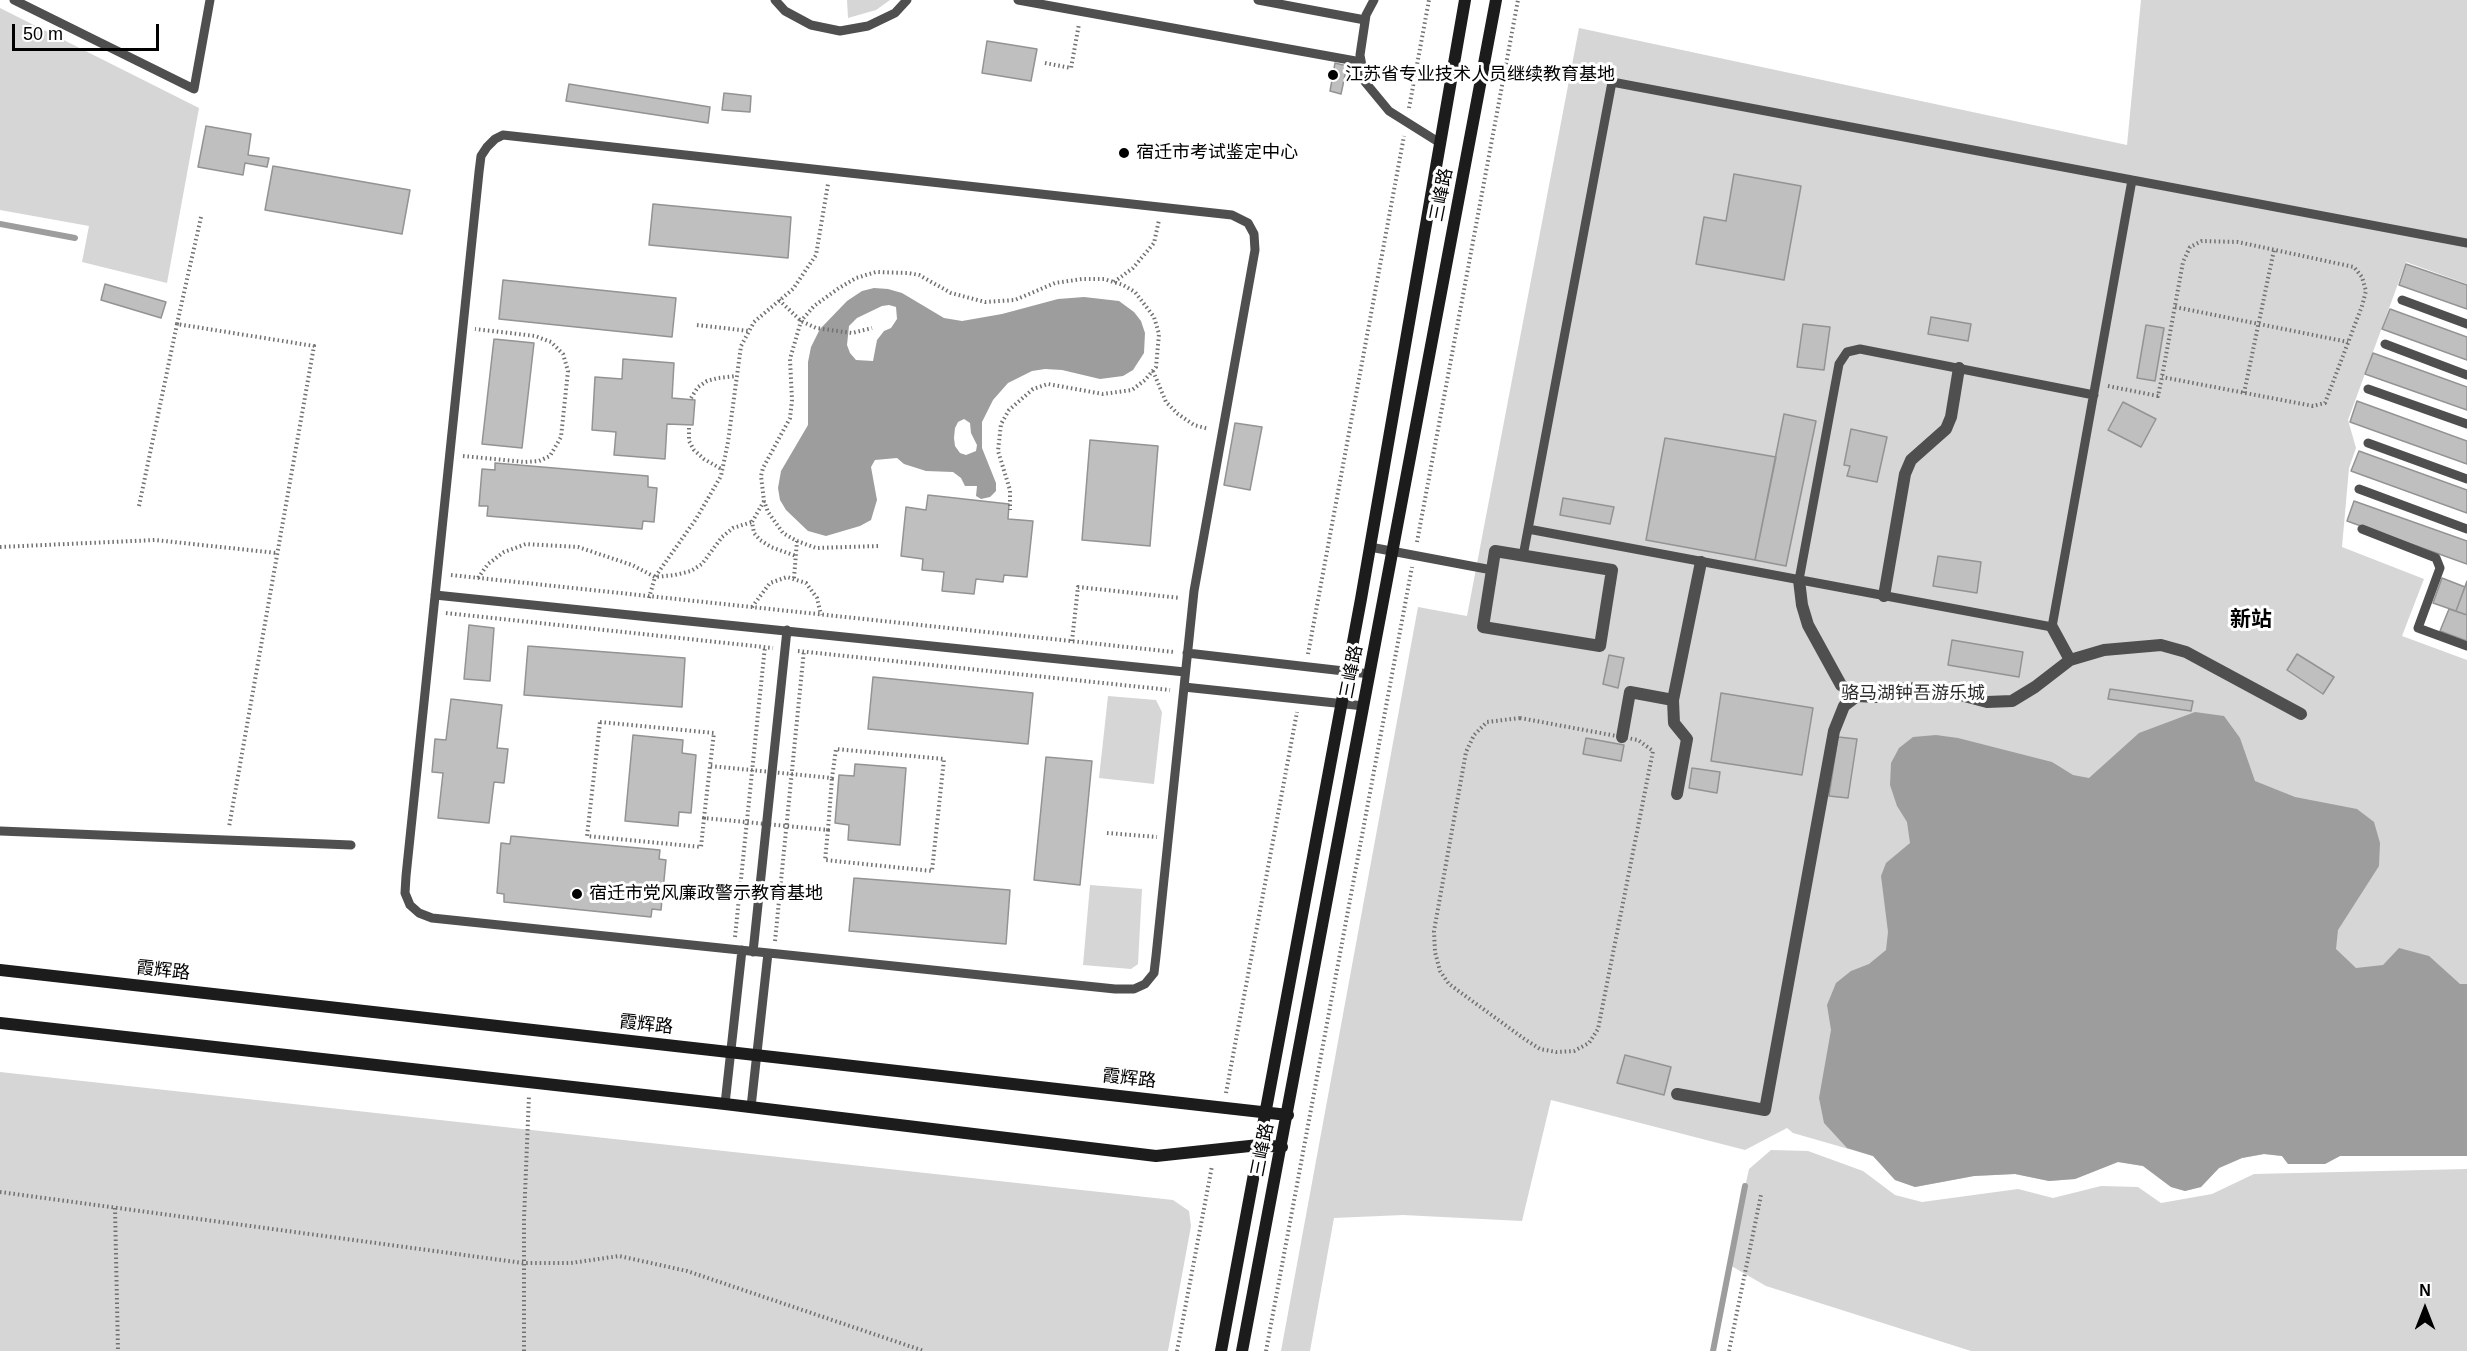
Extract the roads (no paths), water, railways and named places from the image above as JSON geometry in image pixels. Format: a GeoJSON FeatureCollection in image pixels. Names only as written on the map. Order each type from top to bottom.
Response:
{"type":"FeatureCollection","features":[{"type":"Feature","properties":{"kind":"main road","name":"三峰路"},"geometry":{"type":"LineString","coordinates":[[1221,1351],[1348,673],[1465,0]]}},
{"type":"Feature","properties":{"kind":"main road","name":"三峰路"},"geometry":{"type":"LineString","coordinates":[[1242,1351],[1496,0]]}},
{"type":"Feature","properties":{"kind":"main road","name":"霞辉路"},"geometry":{"type":"LineString","coordinates":[[0,970],[1288,1115]]}},
{"type":"Feature","properties":{"kind":"main road"},"geometry":{"type":"LineString","coordinates":[[0,1023],[725,1104],[1156,1156],[1259,1145],[1282,1147]]}},
{"type":"Feature","properties":{"kind":"street"},"geometry":{"type":"LineString","coordinates":[[1884,596],[1905,474],[1911,460],[1946,429],[1951,417],[1959,368]]}},
{"type":"Feature","properties":{"kind":"street"},"geometry":{"type":"LineString","coordinates":[[1495,551],[1523,555],[1612,570],[1599,646],[1483,627],[1495,551]]}},
{"type":"Feature","properties":{"kind":"street"},"geometry":{"type":"LineString","coordinates":[[1677,794],[1687,740],[1674,723],[1673,700],[1701,562]]}},
{"type":"Feature","properties":{"kind":"street"},"geometry":{"type":"LineString","coordinates":[[1799,580],[1808,626],[1841,685],[1857,696],[1876,697],[1902,689],[1920,688],[1942,690],[1987,702],[2012,701],[2070,660],[2104,650],[2161,645],[2186,652],[2301,714]]}},
{"type":"Feature","properties":{"kind":"street"},"geometry":{"type":"LineString","coordinates":[[2052,627],[2070,660]]}},
{"type":"Feature","properties":{"kind":"street"},"geometry":{"type":"LineString","coordinates":[[1622,737],[1630,692],[1673,700]]}},
{"type":"Feature","properties":{"kind":"street"},"geometry":{"type":"LineString","coordinates":[[1677,1094],[1766,1110],[1834,731],[1844,705],[1857,696]]}},
{"type":"Feature","properties":{"kind":"lane"},"geometry":{"type":"LineString","coordinates":[[14,0],[194,89],[210,0]]}},
{"type":"Feature","properties":{"kind":"lane"},"geometry":{"type":"LineString","coordinates":[[775,0],[785,11],[811,26],[840,31],[868,26],[895,13],[907,0]]}},
{"type":"Feature","properties":{"kind":"lane"},"geometry":{"type":"LineString","coordinates":[[1018,0],[1361,62]]}},
{"type":"Feature","properties":{"kind":"lane"},"geometry":{"type":"LineString","coordinates":[[1258,0],[1365,20]]}},
{"type":"Feature","properties":{"kind":"lane"},"geometry":{"type":"LineString","coordinates":[[1322,12],[1324,0]]}},
{"type":"Feature","properties":{"kind":"lane"},"geometry":{"type":"LineString","coordinates":[[1374,0],[1365,20],[1360,55],[1365,82],[1389,111],[1440,143]]}},
{"type":"Feature","properties":{"kind":"lane"},"geometry":{"type":"LineString","coordinates":[[1523,555],[1612,82],[2467,243]]}},
{"type":"Feature","properties":{"kind":"lane"},"geometry":{"type":"LineString","coordinates":[[503,135],[516,135],[1160,209],[1232,215],[1248,223],[1254,234],[1255,250],[1221,432],[1193,599],[1187,653],[1154,974],[1145,984],[1134,990],[432,918],[419,913],[410,905],[405,893],[406,876],[481,156],[495,139],[503,135]]}},
{"type":"Feature","properties":{"kind":"lane"},"geometry":{"type":"LineString","coordinates":[[1528,529],[2052,627],[2132,180]]}},
{"type":"Feature","properties":{"kind":"lane"},"geometry":{"type":"LineString","coordinates":[[2402,300],[2467,324]]}},
{"type":"Feature","properties":{"kind":"lane"},"geometry":{"type":"LineString","coordinates":[[2385,344],[2467,375]]}},
{"type":"Feature","properties":{"kind":"lane"},"geometry":{"type":"LineString","coordinates":[[1799,580],[1839,364],[1847,352],[1860,349],[2094,395]]}},
{"type":"Feature","properties":{"kind":"lane"},"geometry":{"type":"LineString","coordinates":[[2368,389],[2467,424]]}},
{"type":"Feature","properties":{"kind":"lane"},"geometry":{"type":"LineString","coordinates":[[2368,443],[2467,479]]}},
{"type":"Feature","properties":{"kind":"lane"},"geometry":{"type":"LineString","coordinates":[[2359,489],[2467,529]]}},
{"type":"Feature","properties":{"kind":"lane"},"geometry":{"type":"LineString","coordinates":[[2362,529],[2436,558],[2440,568],[2418,628],[2467,646]]}},
{"type":"Feature","properties":{"kind":"lane"},"geometry":{"type":"LineString","coordinates":[[1370,547],[1492,570]]}},
{"type":"Feature","properties":{"kind":"lane"},"geometry":{"type":"LineString","coordinates":[[435,595],[1185,672]]}},
{"type":"Feature","properties":{"kind":"lane"},"geometry":{"type":"LineString","coordinates":[[753,952],[787,630]]}},
{"type":"Feature","properties":{"kind":"lane"},"geometry":{"type":"LineString","coordinates":[[1187,653],[1370,674]]}},
{"type":"Feature","properties":{"kind":"lane"},"geometry":{"type":"LineString","coordinates":[[1183,689],[1364,706]]}},
{"type":"Feature","properties":{"kind":"lane"},"geometry":{"type":"LineString","coordinates":[[0,831],[351,845]]}},
{"type":"Feature","properties":{"kind":"lane"},"geometry":{"type":"LineString","coordinates":[[725,1104],[738,950]]}},
{"type":"Feature","properties":{"kind":"lane"},"geometry":{"type":"LineString","coordinates":[[751,1107],[770,953]]}},
{"type":"Feature","properties":{"kind":"waterway"},"geometry":{"type":"LineString","coordinates":[[0,224],[75,238]]}},
{"type":"Feature","properties":{"kind":"waterway"},"geometry":{"type":"LineString","coordinates":[[1713,1351],[1745,1186]]}},
{"type":"Feature","properties":{"kind":"place","name":"江苏省专业技术人员继续教育基地"},"geometry":{"type":"Point","coordinates":[1333,75]}},
{"type":"Feature","properties":{"kind":"place","name":"宿迁市考试鉴定中心"},"geometry":{"type":"Point","coordinates":[1124,153]}},
{"type":"Feature","properties":{"kind":"place","name":"宿迁市党风廉政警示教育基地"},"geometry":{"type":"Point","coordinates":[577,894]}},
{"type":"Feature","properties":{"kind":"district","name":"新站"},"geometry":{"type":"Point","coordinates":[2251,620]}},
{"type":"Feature","properties":{"kind":"park label","name":"骆马湖钟吾游乐城"},"geometry":{"type":"Point","coordinates":[1913,694]}}]}
